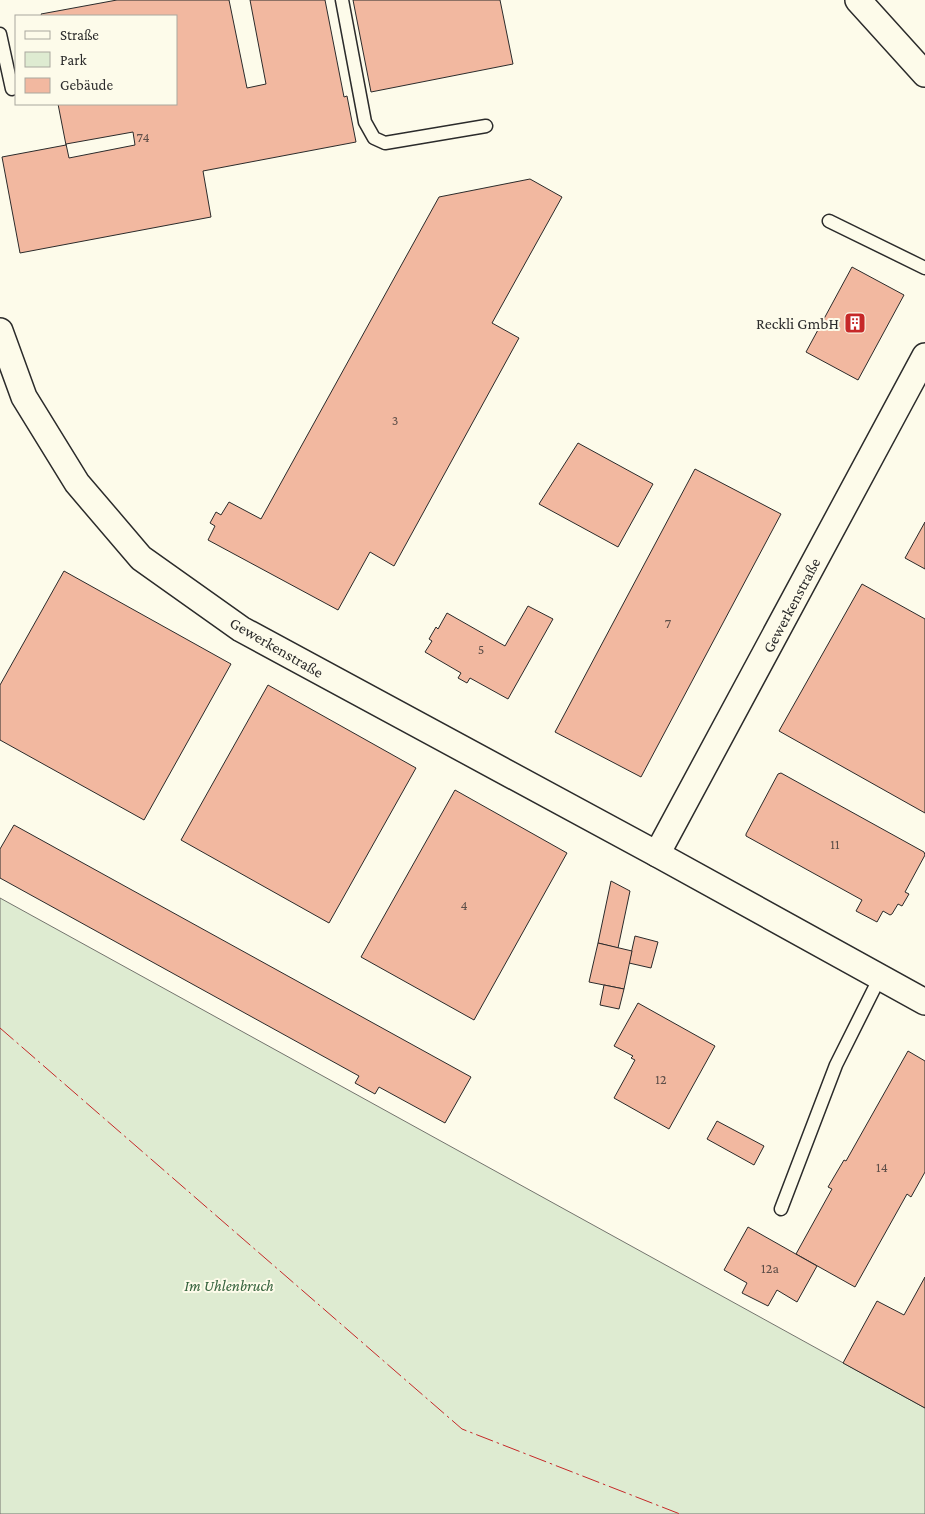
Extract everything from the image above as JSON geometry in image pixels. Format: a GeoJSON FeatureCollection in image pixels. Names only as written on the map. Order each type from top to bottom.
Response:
{"type":"FeatureCollection","features":[{"type":"Feature","properties":{"kind":"street"},"geometry":{"type":"LineString","coordinates":[[858,0],[925,74]]}},
{"type":"Feature","properties":{"kind":"street","name":"Gewerkenstraße"},"geometry":{"type":"LineString","coordinates":[[0,331],[24,397],[72,475],[141,558],[241,629],[657,854],[925,1002]]}},
{"type":"Feature","properties":{"kind":"street","name":"Gewerkenstraße"},"geometry":{"type":"LineString","coordinates":[[657,854],[925,356]]}},
{"type":"Feature","properties":{"kind":"lane"},"geometry":{"type":"LineString","coordinates":[[342,0],[365,122],[374,138],[385,143],[486,126]]}},
{"type":"Feature","properties":{"kind":"lane"},"geometry":{"type":"LineString","coordinates":[[0,34],[12,89]]}},
{"type":"Feature","properties":{"kind":"lane"},"geometry":{"type":"LineString","coordinates":[[829,220],[925,268]]}},
{"type":"Feature","properties":{"kind":"lane"},"geometry":{"type":"LineString","coordinates":[[781,1209],[836,1065],[880,976]]}},
{"type":"Feature","properties":{"kind":"green space","name":"Im Uhlenbruch"},"geometry":{"type":"Polygon","coordinates":[[[0,898],[925,1408],[925,1514],[0,1514],[0,898]]]}},
{"type":"Feature","properties":{"kind":"building"},"geometry":{"type":"Polygon","coordinates":[[[117,0],[229,0],[247,88],[266,84],[250,0],[325,0],[344,97],[347,96],[356,142],[203,171],[211,217],[20,253],[2,157],[66,145],[58,105],[178,105],[178,15],[42,15],[117,0]],[[133,132],[66,144],[69,158],[135,145],[133,132]]]}},
{"type":"Feature","properties":{"kind":"building"},"geometry":{"type":"Polygon","coordinates":[[[353,0],[500,0],[513,64],[371,92],[353,0]]]}},
{"type":"Feature","properties":{"kind":"building"},"geometry":{"type":"Polygon","coordinates":[[[530,179],[562,197],[492,323],[519,338],[394,566],[370,552],[338,610],[208,540],[215,526],[210,523],[216,512],[221,515],[229,502],[261,519],[439,197],[530,179]]]}},
{"type":"Feature","properties":{"kind":"building","name":"Reckli GmbH"},"geometry":{"type":"Polygon","coordinates":[[[852,267],[904,295],[858,380],[806,352],[852,267]]]}},
{"type":"Feature","properties":{"kind":"building"},"geometry":{"type":"Polygon","coordinates":[[[578,443],[653,484],[618,547],[539,504],[578,443]]]}},
{"type":"Feature","properties":{"kind":"building"},"geometry":{"type":"Polygon","coordinates":[[[695,469],[781,514],[641,777],[555,732],[695,469]]]}},
{"type":"Feature","properties":{"kind":"building"},"geometry":{"type":"Polygon","coordinates":[[[925,522],[925,569],[905,558],[925,522]]]}},
{"type":"Feature","properties":{"kind":"building"},"geometry":{"type":"Polygon","coordinates":[[[64,571],[231,664],[144,820],[0,740],[0,685],[64,571]]]}},
{"type":"Feature","properties":{"kind":"building"},"geometry":{"type":"Polygon","coordinates":[[[862,584],[925,619],[925,813],[779,731],[862,584]]]}},
{"type":"Feature","properties":{"kind":"building"},"geometry":{"type":"Polygon","coordinates":[[[528,606],[553,619],[508,699],[470,678],[467,683],[458,678],[461,673],[425,652],[432,641],[429,639],[436,627],[438,629],[447,613],[505,646],[528,606]]]}},
{"type":"Feature","properties":{"kind":"building"},"geometry":{"type":"Polygon","coordinates":[[[268,685],[416,768],[329,923],[181,840],[268,685]]]}},
{"type":"Feature","properties":{"kind":"building"},"geometry":{"type":"Polygon","coordinates":[[[781,773],[924,852],[925,855],[905,892],[909,894],[902,906],[898,904],[890,915],[883,911],[877,922],[856,911],[862,900],[746,836],[778,774],[781,773]]]}},
{"type":"Feature","properties":{"kind":"building"},"geometry":{"type":"Polygon","coordinates":[[[455,790],[567,853],[474,1020],[361,957],[455,790]]]}},
{"type":"Feature","properties":{"kind":"building"},"geometry":{"type":"Polygon","coordinates":[[[14,825],[471,1077],[445,1123],[379,1087],[375,1094],[355,1083],[359,1076],[0,878],[0,849],[14,825]]]}},
{"type":"Feature","properties":{"kind":"building"},"geometry":{"type":"Polygon","coordinates":[[[611,881],[630,891],[618,948],[598,943],[611,881]]]}},
{"type":"Feature","properties":{"kind":"building"},"geometry":{"type":"Polygon","coordinates":[[[635,936],[658,942],[651,968],[629,963],[635,936]]]}},
{"type":"Feature","properties":{"kind":"building"},"geometry":{"type":"Polygon","coordinates":[[[598,943],[632,951],[624,989],[589,982],[598,943]]]}},
{"type":"Feature","properties":{"kind":"building"},"geometry":{"type":"Polygon","coordinates":[[[604,985],[624,989],[619,1009],[600,1005],[604,985]]]}},
{"type":"Feature","properties":{"kind":"building"},"geometry":{"type":"Polygon","coordinates":[[[638,1003],[715,1046],[669,1129],[614,1098],[635,1060],[631,1058],[633,1056],[614,1046],[638,1003]]]}},
{"type":"Feature","properties":{"kind":"building"},"geometry":{"type":"Polygon","coordinates":[[[908,1051],[925,1061],[925,1172],[911,1197],[907,1194],[855,1287],[796,1254],[832,1189],[828,1187],[844,1160],[846,1161],[908,1051]]]}},
{"type":"Feature","properties":{"kind":"building"},"geometry":{"type":"Polygon","coordinates":[[[717,1121],[764,1146],[754,1165],[707,1139],[717,1121]]]}},
{"type":"Feature","properties":{"kind":"building"},"geometry":{"type":"Polygon","coordinates":[[[748,1227],[817,1266],[797,1302],[777,1290],[768,1306],[742,1293],[747,1283],[724,1270],[748,1227]]]}},
{"type":"Feature","properties":{"kind":"building"},"geometry":{"type":"Polygon","coordinates":[[[925,1277],[925,1408],[843,1363],[877,1301],[904,1315],[925,1277]]]}},
{"type":"Feature","properties":{"kind":"power"},"geometry":{"type":"LineString","coordinates":[[0,1028],[462,1429],[680,1514]]}},
{"type":"Feature","properties":{"kind":"place","name":"Reckli GmbH"},"geometry":{"type":"Point","coordinates":[855,323]}}]}
